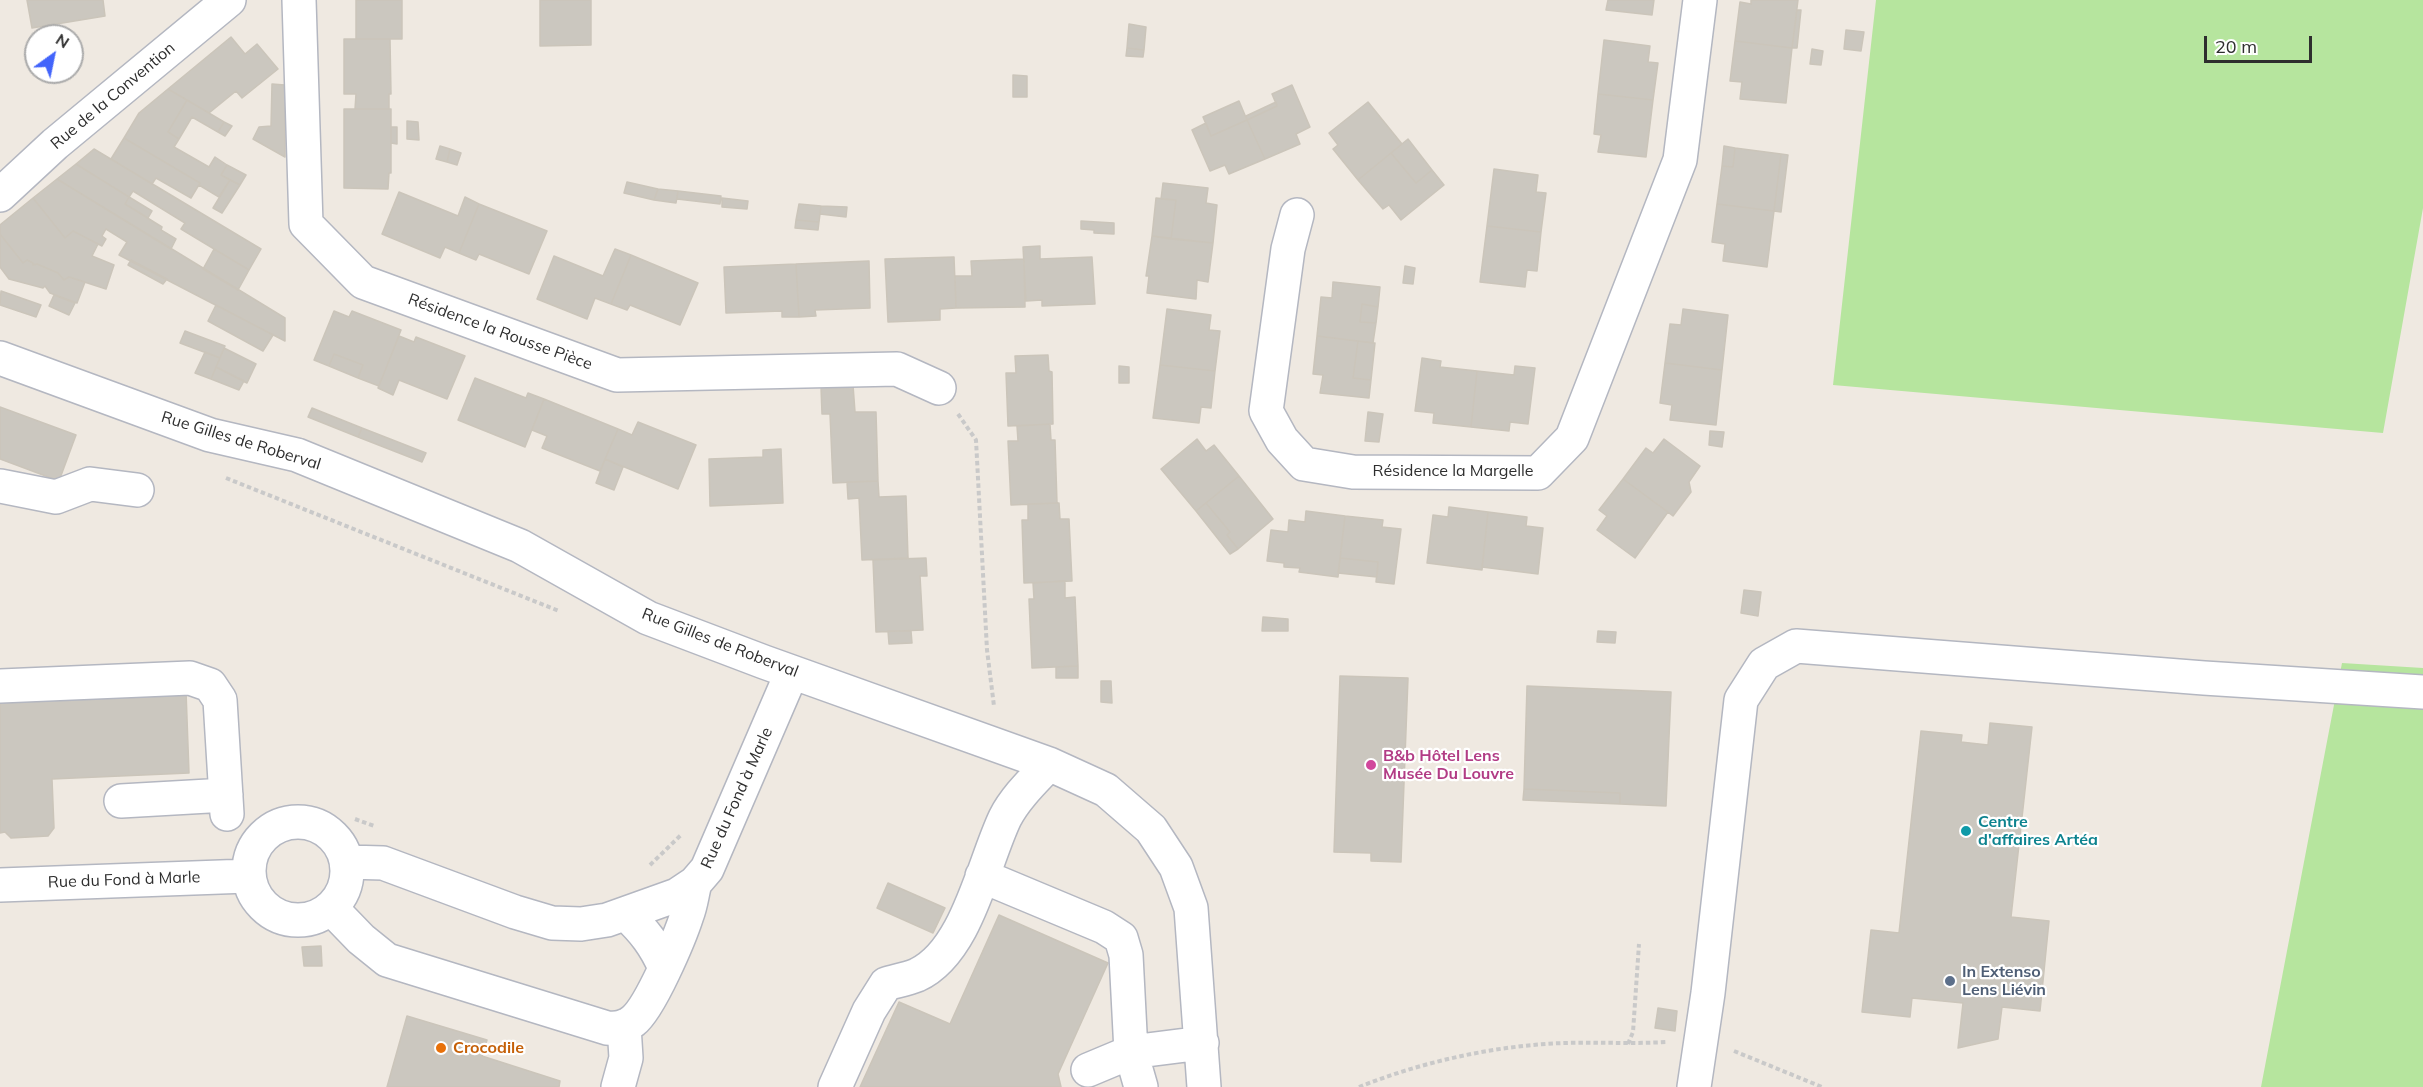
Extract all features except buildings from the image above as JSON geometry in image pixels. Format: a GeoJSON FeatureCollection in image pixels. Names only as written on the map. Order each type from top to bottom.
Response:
{"type":"FeatureCollection","features":[{"type":"Feature","properties":{"kind":"street","name":"Rue de la Convention"},"geometry":{"type":"LineString","coordinates":[[3,188],[229,0]]}},
{"type":"Feature","properties":{"kind":"street","name":"Résidence la Rousse Pièce"},"geometry":{"type":"LineString","coordinates":[[299,0],[306,224],[363,282],[617,375],[897,369],[939,388]]}},
{"type":"Feature","properties":{"kind":"street","name":"Résidence la Margelle"},"geometry":{"type":"LineString","coordinates":[[1296,215],[1288,249],[1266,411],[1282,440],[1304,464],[1353,472],[1538,473],[1572,438],[1680,160],[1700,0]]}},
{"type":"Feature","properties":{"kind":"street","name":"Rue Gilles de Roberval"},"geometry":{"type":"LineString","coordinates":[[0,358],[210,435],[297,455],[520,546],[648,618],[1049,764],[1106,790],[1151,829],[1176,867],[1191,908],[1204,1087]]}},
{"type":"Feature","properties":{"kind":"street"},"geometry":{"type":"LineString","coordinates":[[0,486],[56,496],[90,484],[137,490]]}},
{"type":"Feature","properties":{"kind":"street"},"geometry":{"type":"LineString","coordinates":[[1694,1087],[1708,993],[1741,700],[1764,664],[1796,646],[2204,678],[2423,692]]}},
{"type":"Feature","properties":{"kind":"street","name":"Rue du Fond à Marle"},"geometry":{"type":"LineString","coordinates":[[347,862],[383,863],[515,912],[552,923],[581,924],[607,920],[677,895],[695,883],[707,868],[792,672]]}},
{"type":"Feature","properties":{"kind":"street"},"geometry":{"type":"LineString","coordinates":[[0,686],[190,678],[210,685],[220,700],[226,805],[121,801]]}},
{"type":"Feature","properties":{"kind":"street"},"geometry":{"type":"LineString","coordinates":[[835,1087],[869,1011],[886,984],[918,975],[941,957],[962,924],[1006,815],[1049,764]]}},
{"type":"Feature","properties":{"kind":"street"},"geometry":{"type":"LineString","coordinates":[[290,821],[305,822],[333,835],[347,862],[347,879],[341,895],[331,908],[303,921],[287,920],[273,914],[260,904],[252,891],[248,876],[249,861],[263,835],[276,826],[290,821]]}},
{"type":"Feature","properties":{"kind":"street","name":"Rue du Fond à Marle"},"geometry":{"type":"LineString","coordinates":[[0,885],[248,876]]}},
{"type":"Feature","properties":{"kind":"street"},"geometry":{"type":"LineString","coordinates":[[982,876],[1104,927],[1121,938],[1126,955],[1131,1052],[1141,1087]]}},
{"type":"Feature","properties":{"kind":"street"},"geometry":{"type":"LineString","coordinates":[[331,908],[361,939],[387,960],[607,1029],[633,1022],[643,1010],[665,968],[687,915],[695,883]]}},
{"type":"Feature","properties":{"kind":"street"},"geometry":{"type":"LineString","coordinates":[[626,914],[645,932],[656,947],[665,968]]}},
{"type":"Feature","properties":{"kind":"street"},"geometry":{"type":"LineString","coordinates":[[618,1087],[627,1058],[624,1026]]}},
{"type":"Feature","properties":{"kind":"street"},"geometry":{"type":"LineString","coordinates":[[1088,1070],[1131,1052],[1202,1043]]}},
{"type":"Feature","properties":{"kind":"path"},"geometry":{"type":"LineString","coordinates":[[939,388],[976,440],[987,650],[995,711]]}},
{"type":"Feature","properties":{"kind":"path"},"geometry":{"type":"LineString","coordinates":[[355,819],[377,827]]}},
{"type":"Feature","properties":{"kind":"path"},"geometry":{"type":"LineString","coordinates":[[646,869],[686,831]]}},
{"type":"Feature","properties":{"kind":"path"},"geometry":{"type":"LineString","coordinates":[[1628,1044],[1633,1032],[1639,944]]}},
{"type":"Feature","properties":{"kind":"path"},"geometry":{"type":"LineString","coordinates":[[1359,1087],[1390,1075],[1480,1053],[1563,1043],[1676,1042]]}},
{"type":"Feature","properties":{"kind":"path"},"geometry":{"type":"LineString","coordinates":[[1732,1050],[1822,1087]]}},
{"type":"Feature","properties":{"kind":"green space"},"geometry":{"type":"Polygon","coordinates":[[[1876,0],[2423,0],[2423,208],[2383,433],[1833,385],[1876,0]]]}},
{"type":"Feature","properties":{"kind":"green space"},"geometry":{"type":"Polygon","coordinates":[[[2342,663],[2423,668],[2423,1087],[2261,1087],[2342,663]]]}},
{"type":"Feature","properties":{"kind":"place","name":"B&b Hôtel Lens Musée Du Louvre"},"geometry":{"type":"Point","coordinates":[1371,765]}},
{"type":"Feature","properties":{"kind":"place","name":"Centre d'affaires Artéa"},"geometry":{"type":"Point","coordinates":[1966,831]}},
{"type":"Feature","properties":{"kind":"place","name":"In Extenso Lens Liévin"},"geometry":{"type":"Point","coordinates":[1950,981]}},
{"type":"Feature","properties":{"kind":"place","name":"Crocodile"},"geometry":{"type":"Point","coordinates":[441,1048]}}]}
